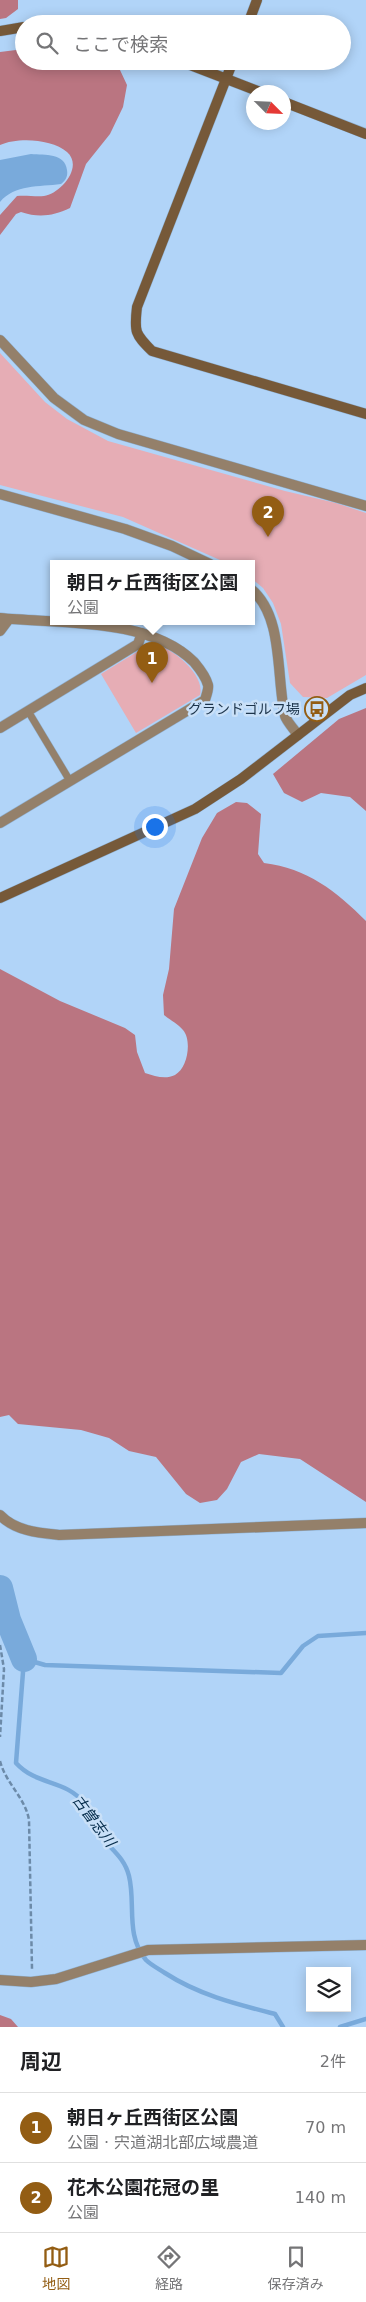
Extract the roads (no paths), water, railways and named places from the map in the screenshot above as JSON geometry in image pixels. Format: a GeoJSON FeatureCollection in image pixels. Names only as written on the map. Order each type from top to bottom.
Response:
{"type":"FeatureCollection","features":[{"type":"Feature","properties":{"kind":"street"},"geometry":{"type":"LineString","coordinates":[[251,15],[257,0]]}},
{"type":"Feature","properties":{"kind":"street"},"geometry":{"type":"LineString","coordinates":[[0,32],[15,29]]}},
{"type":"Feature","properties":{"kind":"street"},"geometry":{"type":"LineString","coordinates":[[203,70],[246,87]]}},
{"type":"Feature","properties":{"kind":"street"},"geometry":{"type":"LineString","coordinates":[[230,70],[137,307],[135,321],[137,336],[152,351],[366,414]]}},
{"type":"Feature","properties":{"kind":"street"},"geometry":{"type":"LineString","coordinates":[[291,105],[366,134]]}},
{"type":"Feature","properties":{"kind":"street"},"geometry":{"type":"LineString","coordinates":[[0,340],[54,398],[84,420],[118,434],[366,506]]}},
{"type":"Feature","properties":{"kind":"street"},"geometry":{"type":"LineString","coordinates":[[0,494],[125,529],[172,546],[202,560]]}},
{"type":"Feature","properties":{"kind":"street"},"geometry":{"type":"LineString","coordinates":[[255,592],[270,614],[286,718],[298,735]]}},
{"type":"Feature","properties":{"kind":"street"},"geometry":{"type":"LineString","coordinates":[[0,630],[4,619],[50,623]]}},
{"type":"Feature","properties":{"kind":"street"},"geometry":{"type":"LineString","coordinates":[[0,823],[205,700],[208,686],[200,669],[187,655],[164,640],[142,633],[79,625]]}},
{"type":"Feature","properties":{"kind":"street"},"geometry":{"type":"LineString","coordinates":[[0,728],[138,644],[142,633]]}},
{"type":"Feature","properties":{"kind":"street"},"geometry":{"type":"LineString","coordinates":[[0,898],[195,809],[241,779],[350,695],[366,688]]}},
{"type":"Feature","properties":{"kind":"street"},"geometry":{"type":"LineString","coordinates":[[0,1515],[19,1528],[38,1533],[59,1535],[230,1530],[366,1523]]}},
{"type":"Feature","properties":{"kind":"street"},"geometry":{"type":"LineString","coordinates":[[0,1980],[32,1982],[56,1979],[148,1950],[366,1945]]}},
{"type":"Feature","properties":{"kind":"lane"},"geometry":{"type":"LineString","coordinates":[[28,711],[70,781]]}},
{"type":"Feature","properties":{"kind":"water"},"geometry":{"type":"Polygon","coordinates":[[[31,154],[54,156],[62,160],[67,170],[65,179],[61,184],[20,189],[6,196],[0,202],[0,160],[31,154]]]}},
{"type":"Feature","properties":{"kind":"waterway","name":"古曽志川"},"geometry":{"type":"LineString","coordinates":[[0,1588],[8,1620],[24,1659]]}},
{"type":"Feature","properties":{"kind":"waterway","name":"古曽志川"},"geometry":{"type":"LineString","coordinates":[[283,2027],[275,2014],[204,1993],[178,1981],[146,1960],[135,1940],[131,1887],[127,1869],[123,1862],[100,1836],[86,1806],[76,1795],[60,1786],[33,1776],[16,1763],[24,1659],[45,1665],[281,1673],[303,1646],[318,1636],[366,1633]]}},
{"type":"Feature","properties":{"kind":"waterway","name":"古曽志川"},"geometry":{"type":"LineString","coordinates":[[340,2027],[366,2019]]}},
{"type":"Feature","properties":{"kind":"place","name":"花木公園花冠の里"},"geometry":{"type":"Point","coordinates":[268,537]}},
{"type":"Feature","properties":{"kind":"place","name":"朝日ヶ丘西街区公園"},"geometry":{"type":"Point","coordinates":[152,683]}},
{"type":"Feature","properties":{"kind":"place","name":"グランドゴルフ場"},"geometry":{"type":"Point","coordinates":[317,709]}}]}
